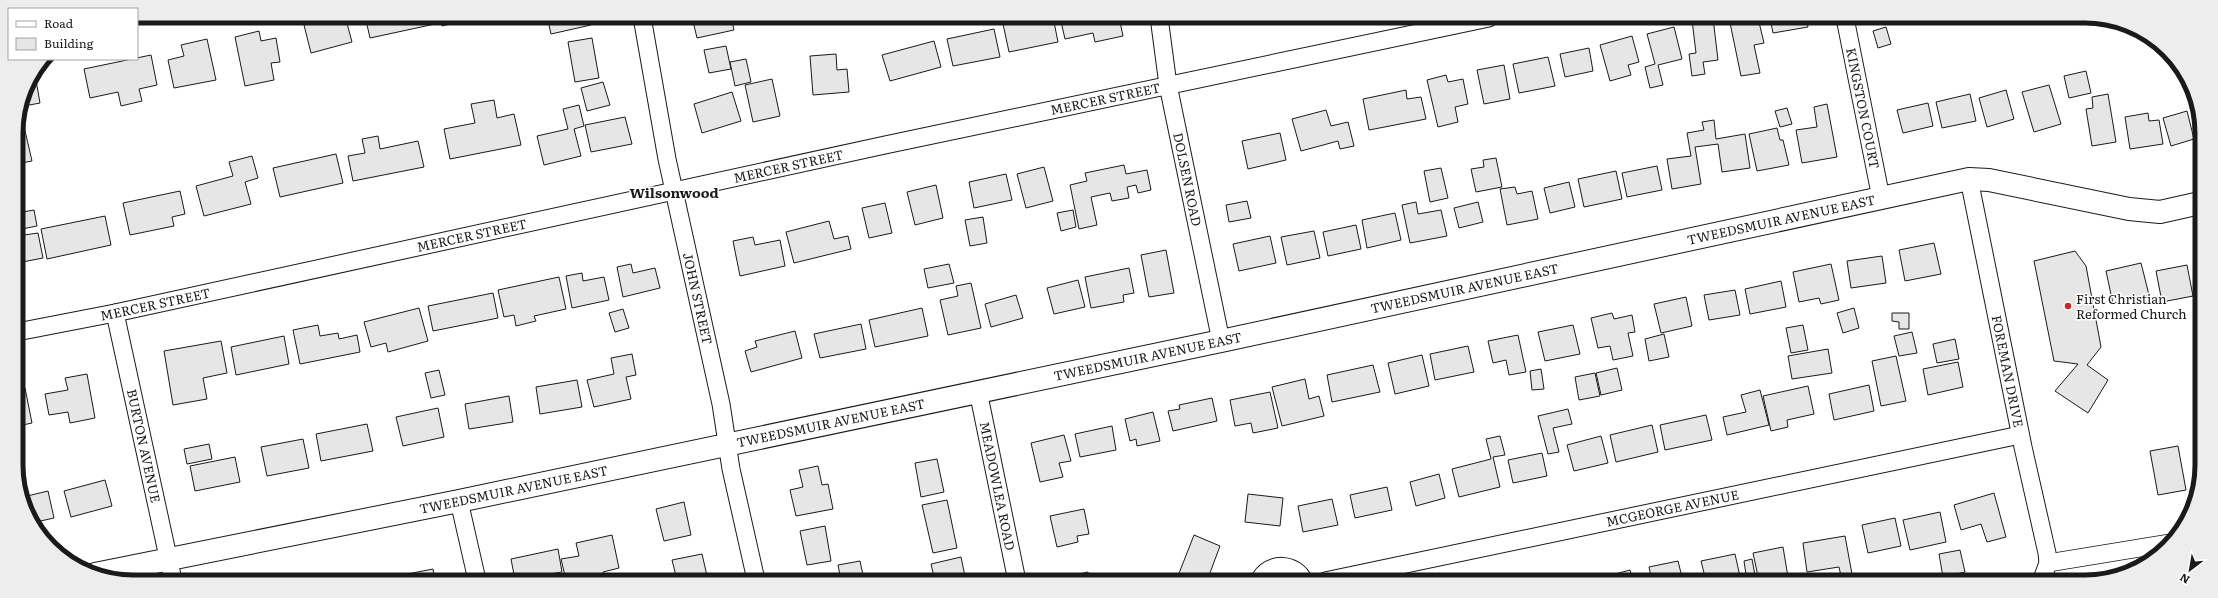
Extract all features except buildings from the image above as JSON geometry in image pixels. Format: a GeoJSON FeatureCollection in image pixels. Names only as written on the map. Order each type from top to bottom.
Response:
{"type":"FeatureCollection","features":[{"type":"Feature","properties":{"kind":"street","name":"JOHN STREET"},"geometry":{"type":"LineString","coordinates":[[643,23],[666,159],[721,404],[728,444],[730,469],[755,575]]}},
{"type":"Feature","properties":{"kind":"street","name":"DOLSEN ROAD"},"geometry":{"type":"LineString","coordinates":[[1160,23],[1168,86],[1221,341]]}},
{"type":"Feature","properties":{"kind":"street","name":"MERCER STREET"},"geometry":{"type":"LineString","coordinates":[[23,331],[115,313],[674,191],[1466,23]]}},
{"type":"Feature","properties":{"kind":"street","name":"KINGSTON COURT"},"geometry":{"type":"LineString","coordinates":[[1846,23],[1881,198]]}},
{"type":"Feature","properties":{"kind":"street","name":"TWEEDSMUIR AVENUE EAST"},"geometry":{"type":"LineString","coordinates":[[107,571],[460,501],[1221,341],[1968,179],[1989,180],[2129,209],[2160,212],[2195,204]]}},
{"type":"Feature","properties":{"kind":"street","name":"FOREMAN DRIVE"},"geometry":{"type":"LineString","coordinates":[[1968,179],[2020,435],[2048,563]]}},
{"type":"Feature","properties":{"kind":"street","name":"BURTON AVENUE"},"geometry":{"type":"LineString","coordinates":[[115,313],[172,575]]}},
{"type":"Feature","properties":{"kind":"street","name":"MEADOWLEA ROAD"},"geometry":{"type":"LineString","coordinates":[[978,391],[1016,575]]}},
{"type":"Feature","properties":{"kind":"street","name":"MCGEORGE AVENUE"},"geometry":{"type":"LineString","coordinates":[[1354,575],[2020,435]]}},
{"type":"Feature","properties":{"kind":"street"},"geometry":{"type":"LineString","coordinates":[[460,501],[476,575]]}},
{"type":"Feature","properties":{"kind":"street"},"geometry":{"type":"LineString","coordinates":[[2044,575],[2048,563],[2161,544]]}},
{"type":"Feature","properties":{"kind":"street"},"geometry":{"type":"LineString","coordinates":[[1263,575],[1266,571],[1282,566],[1297,571],[1300,575]]}},
{"type":"Feature","properties":{"kind":"place","name":"First Christian Reformed Church"},"geometry":{"type":"Point","coordinates":[2068,306]}},
{"type":"Feature","properties":{"kind":"district","name":"Wilsonwood"},"geometry":{"type":"Point","coordinates":[674,193]}}]}
